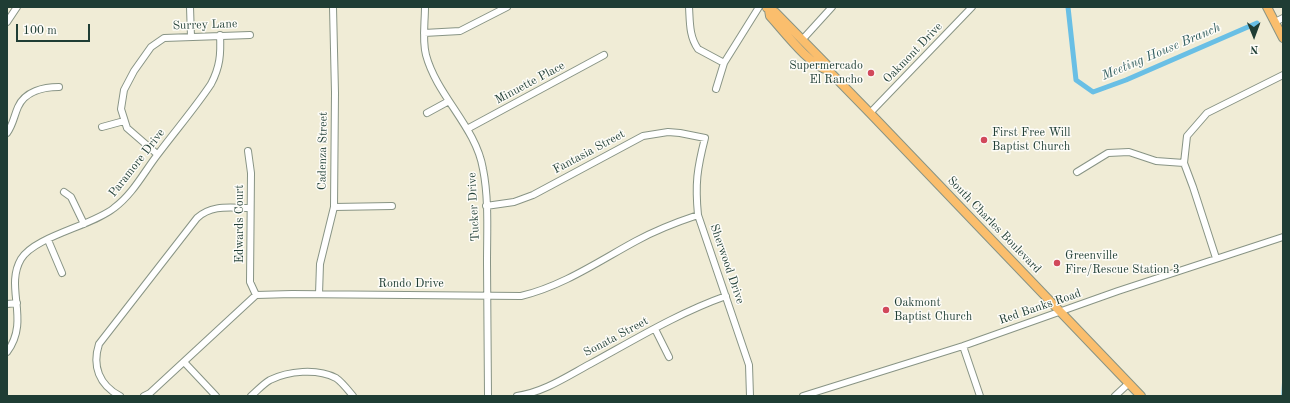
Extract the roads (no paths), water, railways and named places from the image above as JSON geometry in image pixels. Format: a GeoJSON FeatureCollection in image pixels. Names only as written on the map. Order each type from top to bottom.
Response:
{"type":"FeatureCollection","features":[{"type":"Feature","properties":{"kind":"main road"},"geometry":{"type":"LineString","coordinates":[[1267,7],[1283,38]]}},
{"type":"Feature","properties":{"kind":"main road","name":"South Charles Boulevard"},"geometry":{"type":"LineString","coordinates":[[769,12],[775,12],[1141,396]]}},
{"type":"Feature","properties":{"kind":"main road","name":"South Charles Boulevard"},"geometry":{"type":"LineString","coordinates":[[769,12],[804,53],[820,68],[826,67]]}},
{"type":"Feature","properties":{"kind":"street"},"geometry":{"type":"LineString","coordinates":[[7,22],[17,7]]}},
{"type":"Feature","properties":{"kind":"street"},"geometry":{"type":"LineString","coordinates":[[190,7],[191,37]]}},
{"type":"Feature","properties":{"kind":"street","name":"Cadenza Street"},"geometry":{"type":"LineString","coordinates":[[319,294],[320,264],[334,207],[335,93],[333,7]]}},
{"type":"Feature","properties":{"kind":"street","name":"Tucker Drive"},"geometry":{"type":"LineString","coordinates":[[425,7],[424,33],[426,56],[449,100],[467,129],[480,156],[483,169],[486,206],[488,396]]}},
{"type":"Feature","properties":{"kind":"street"},"geometry":{"type":"LineString","coordinates":[[424,33],[460,31],[507,7]]}},
{"type":"Feature","properties":{"kind":"street"},"geometry":{"type":"LineString","coordinates":[[689,7],[691,38],[695,45],[698,49],[724,63]]}},
{"type":"Feature","properties":{"kind":"street"},"geometry":{"type":"LineString","coordinates":[[716,90],[724,63],[759,7]]}},
{"type":"Feature","properties":{"kind":"street"},"geometry":{"type":"LineString","coordinates":[[802,40],[832,7]]}},
{"type":"Feature","properties":{"kind":"street","name":"Oakmont Drive"},"geometry":{"type":"LineString","coordinates":[[870,113],[972,7]]}},
{"type":"Feature","properties":{"kind":"street"},"geometry":{"type":"LineString","coordinates":[[1275,22],[1283,18]]}},
{"type":"Feature","properties":{"kind":"street","name":"Paramore Drive"},"geometry":{"type":"LineString","coordinates":[[7,352],[13,345],[18,331],[16,276],[22,258],[36,246],[104,216],[116,208],[126,197],[211,84],[218,71],[220,59],[220,35]]}},
{"type":"Feature","properties":{"kind":"street","name":"Surrey Lane"},"geometry":{"type":"LineString","coordinates":[[124,121],[121,109],[121,100],[124,90],[134,71],[151,47],[164,38],[250,35]]}},
{"type":"Feature","properties":{"kind":"street","name":"Minuette Place"},"geometry":{"type":"LineString","coordinates":[[467,129],[604,55]]}},
{"type":"Feature","properties":{"kind":"street"},"geometry":{"type":"LineString","coordinates":[[1216,258],[1184,163],[1187,136],[1207,113],[1283,75]]}},
{"type":"Feature","properties":{"kind":"street"},"geometry":{"type":"LineString","coordinates":[[7,133],[11,128],[19,105],[28,95],[39,88],[59,87]]}},
{"type":"Feature","properties":{"kind":"street"},"geometry":{"type":"LineString","coordinates":[[427,114],[449,100]]}},
{"type":"Feature","properties":{"kind":"street"},"geometry":{"type":"LineString","coordinates":[[102,127],[124,121],[127,128],[157,154]]}},
{"type":"Feature","properties":{"kind":"street","name":"Fantasia Street"},"geometry":{"type":"LineString","coordinates":[[486,206],[514,202],[533,195],[643,136],[680,133],[705,138]]}},
{"type":"Feature","properties":{"kind":"street","name":"Sherwood Drive"},"geometry":{"type":"LineString","coordinates":[[705,138],[697,171],[696,194],[698,215],[749,365],[750,396]]}},
{"type":"Feature","properties":{"kind":"street","name":"Edwards Court"},"geometry":{"type":"LineString","coordinates":[[248,151],[251,173],[250,282],[256,295]]}},
{"type":"Feature","properties":{"kind":"street"},"geometry":{"type":"LineString","coordinates":[[1077,172],[1108,154],[1130,152],[1156,161],[1184,163]]}},
{"type":"Feature","properties":{"kind":"street"},"geometry":{"type":"LineString","coordinates":[[64,192],[71,196],[84,224]]}},
{"type":"Feature","properties":{"kind":"street"},"geometry":{"type":"LineString","coordinates":[[334,207],[392,206]]}},
{"type":"Feature","properties":{"kind":"street"},"geometry":{"type":"LineString","coordinates":[[120,396],[113,392],[100,378],[95,365],[99,344],[197,218],[205,211],[216,208],[250,208]]}},
{"type":"Feature","properties":{"kind":"street","name":"Rondo Drive"},"geometry":{"type":"LineString","coordinates":[[256,295],[319,294],[521,296],[540,292],[653,232],[698,215]]}},
{"type":"Feature","properties":{"kind":"street","name":"Red Banks Road"},"geometry":{"type":"LineString","coordinates":[[803,396],[964,346],[1060,311],[1283,237]]}},
{"type":"Feature","properties":{"kind":"street"},"geometry":{"type":"LineString","coordinates":[[48,240],[62,273]]}},
{"type":"Feature","properties":{"kind":"street"},"geometry":{"type":"LineString","coordinates":[[144,396],[150,393],[256,295]]}},
{"type":"Feature","properties":{"kind":"street","name":"Sonata Street"},"geometry":{"type":"LineString","coordinates":[[517,396],[552,384],[700,305],[726,296]]}},
{"type":"Feature","properties":{"kind":"street"},"geometry":{"type":"LineString","coordinates":[[7,304],[17,303]]}},
{"type":"Feature","properties":{"kind":"street"},"geometry":{"type":"LineString","coordinates":[[655,329],[669,357]]}},
{"type":"Feature","properties":{"kind":"street"},"geometry":{"type":"LineString","coordinates":[[964,346],[980,396]]}},
{"type":"Feature","properties":{"kind":"street"},"geometry":{"type":"LineString","coordinates":[[184,362],[216,396]]}},
{"type":"Feature","properties":{"kind":"street"},"geometry":{"type":"LineString","coordinates":[[251,396],[269,381],[289,373],[310,372],[336,379],[353,396]]}},
{"type":"Feature","properties":{"kind":"street"},"geometry":{"type":"LineString","coordinates":[[1116,396],[1129,383]]}},
{"type":"Feature","properties":{"kind":"waterway","name":"Meeting House Branch"},"geometry":{"type":"LineString","coordinates":[[1068,7],[1076,80],[1093,92],[1126,80],[1257,23]]}},
{"type":"Feature","properties":{"kind":"waterway"},"geometry":{"type":"LineString","coordinates":[[1282,396],[1283,378]]}},
{"type":"Feature","properties":{"kind":"place","name":"Supermercado El Rancho"},"geometry":{"type":"Point","coordinates":[871,73]}},
{"type":"Feature","properties":{"kind":"place","name":"First Free Will Baptist Church"},"geometry":{"type":"Point","coordinates":[984,140]}},
{"type":"Feature","properties":{"kind":"place","name":"Greenville Fire/Rescue Station 3"},"geometry":{"type":"Point","coordinates":[1057,263]}},
{"type":"Feature","properties":{"kind":"place","name":"Oakmont Baptist Church"},"geometry":{"type":"Point","coordinates":[886,310]}}]}
